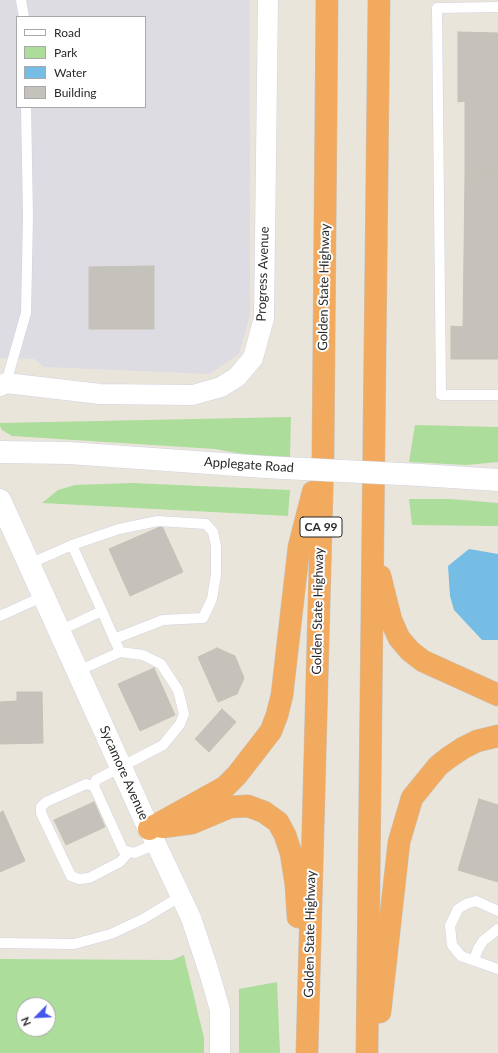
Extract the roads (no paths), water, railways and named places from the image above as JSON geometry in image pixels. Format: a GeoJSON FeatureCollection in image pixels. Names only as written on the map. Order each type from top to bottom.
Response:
{"type":"FeatureCollection","features":[{"type":"Feature","properties":{"kind":"highway","name":"Golden State Highway"},"geometry":{"type":"LineString","coordinates":[[307,1053],[322,454],[327,0]]}},
{"type":"Feature","properties":{"kind":"highway"},"geometry":{"type":"LineString","coordinates":[[367,1053],[371,808],[372,545],[379,0]]}},
{"type":"Feature","properties":{"kind":"highway"},"geometry":{"type":"LineString","coordinates":[[153,836],[225,787],[242,769],[271,732],[282,696],[299,547],[322,454]]}},
{"type":"Feature","properties":{"kind":"highway"},"geometry":{"type":"LineString","coordinates":[[372,545],[391,620],[399,638],[410,651],[423,661],[498,695]]}},
{"type":"Feature","properties":{"kind":"highway"},"geometry":{"type":"LineString","coordinates":[[376,1053],[399,842],[412,798],[438,766],[448,758],[477,741],[498,736]]}},
{"type":"Feature","properties":{"kind":"highway"},"geometry":{"type":"LineString","coordinates":[[153,836],[192,823],[230,807],[248,806],[264,812],[278,822],[285,835],[291,852],[296,885],[307,1053]]}},
{"type":"Feature","properties":{"kind":"main road","name":"Applegate Road"},"geometry":{"type":"LineString","coordinates":[[0,452],[69,453],[265,467],[498,480]]}},
{"type":"Feature","properties":{"kind":"main road","name":"Sycamore Avenue"},"geometry":{"type":"LineString","coordinates":[[0,500],[153,836]]}},
{"type":"Feature","properties":{"kind":"street","name":"Progress Avenue"},"geometry":{"type":"LineString","coordinates":[[3,384],[100,394],[193,395],[221,387],[237,377],[253,358],[264,318],[268,0]]}},
{"type":"Feature","properties":{"kind":"street","name":"Sycamore Avenue"},"geometry":{"type":"LineString","coordinates":[[153,836],[191,918],[209,972],[220,1010],[220,1053]]}},
{"type":"Feature","properties":{"kind":"lane"},"geometry":{"type":"LineString","coordinates":[[21,0],[24,16]]}},
{"type":"Feature","properties":{"kind":"lane"},"geometry":{"type":"LineString","coordinates":[[498,7],[438,8],[438,16],[441,395],[498,395]]}},
{"type":"Feature","properties":{"kind":"lane"},"geometry":{"type":"LineString","coordinates":[[3,384],[26,313],[28,216],[26,108]]}},
{"type":"Feature","properties":{"kind":"lane"},"geometry":{"type":"LineString","coordinates":[[29,564],[72,545],[119,529],[158,522],[206,524],[213,532],[216,546],[216,574],[212,599],[203,618],[163,620],[114,639]]}},
{"type":"Feature","properties":{"kind":"lane"},"geometry":{"type":"LineString","coordinates":[[72,545],[120,652]]}},
{"type":"Feature","properties":{"kind":"lane"},"geometry":{"type":"LineString","coordinates":[[0,616],[44,596]]}},
{"type":"Feature","properties":{"kind":"lane"},"geometry":{"type":"LineString","coordinates":[[59,631],[102,612]]}},
{"type":"Feature","properties":{"kind":"lane"},"geometry":{"type":"LineString","coordinates":[[78,671],[120,652],[143,655],[161,664],[178,690],[184,714],[180,724],[163,745],[96,780],[94,786],[123,850],[134,853],[153,836]]}},
{"type":"Feature","properties":{"kind":"lane"},"geometry":{"type":"LineString","coordinates":[[94,786],[86,784],[46,802],[41,807],[41,813],[71,876],[79,879],[89,878],[120,862],[129,852]]}},
{"type":"Feature","properties":{"kind":"lane"},"geometry":{"type":"LineString","coordinates":[[0,943],[74,944],[111,934],[143,919],[181,896]]}},
{"type":"Feature","properties":{"kind":"lane"},"geometry":{"type":"LineString","coordinates":[[498,911],[476,902],[466,904],[458,909],[450,926],[452,945],[461,956],[498,969]]}},
{"type":"Feature","properties":{"kind":"lane"},"geometry":{"type":"LineString","coordinates":[[474,960],[483,941],[498,929]]}},
{"type":"Feature","properties":{"kind":"water"},"geometry":{"type":"Polygon","coordinates":[[[469,549],[498,554],[498,640],[482,640],[454,610],[450,596],[448,566],[469,549]]]}}]}
